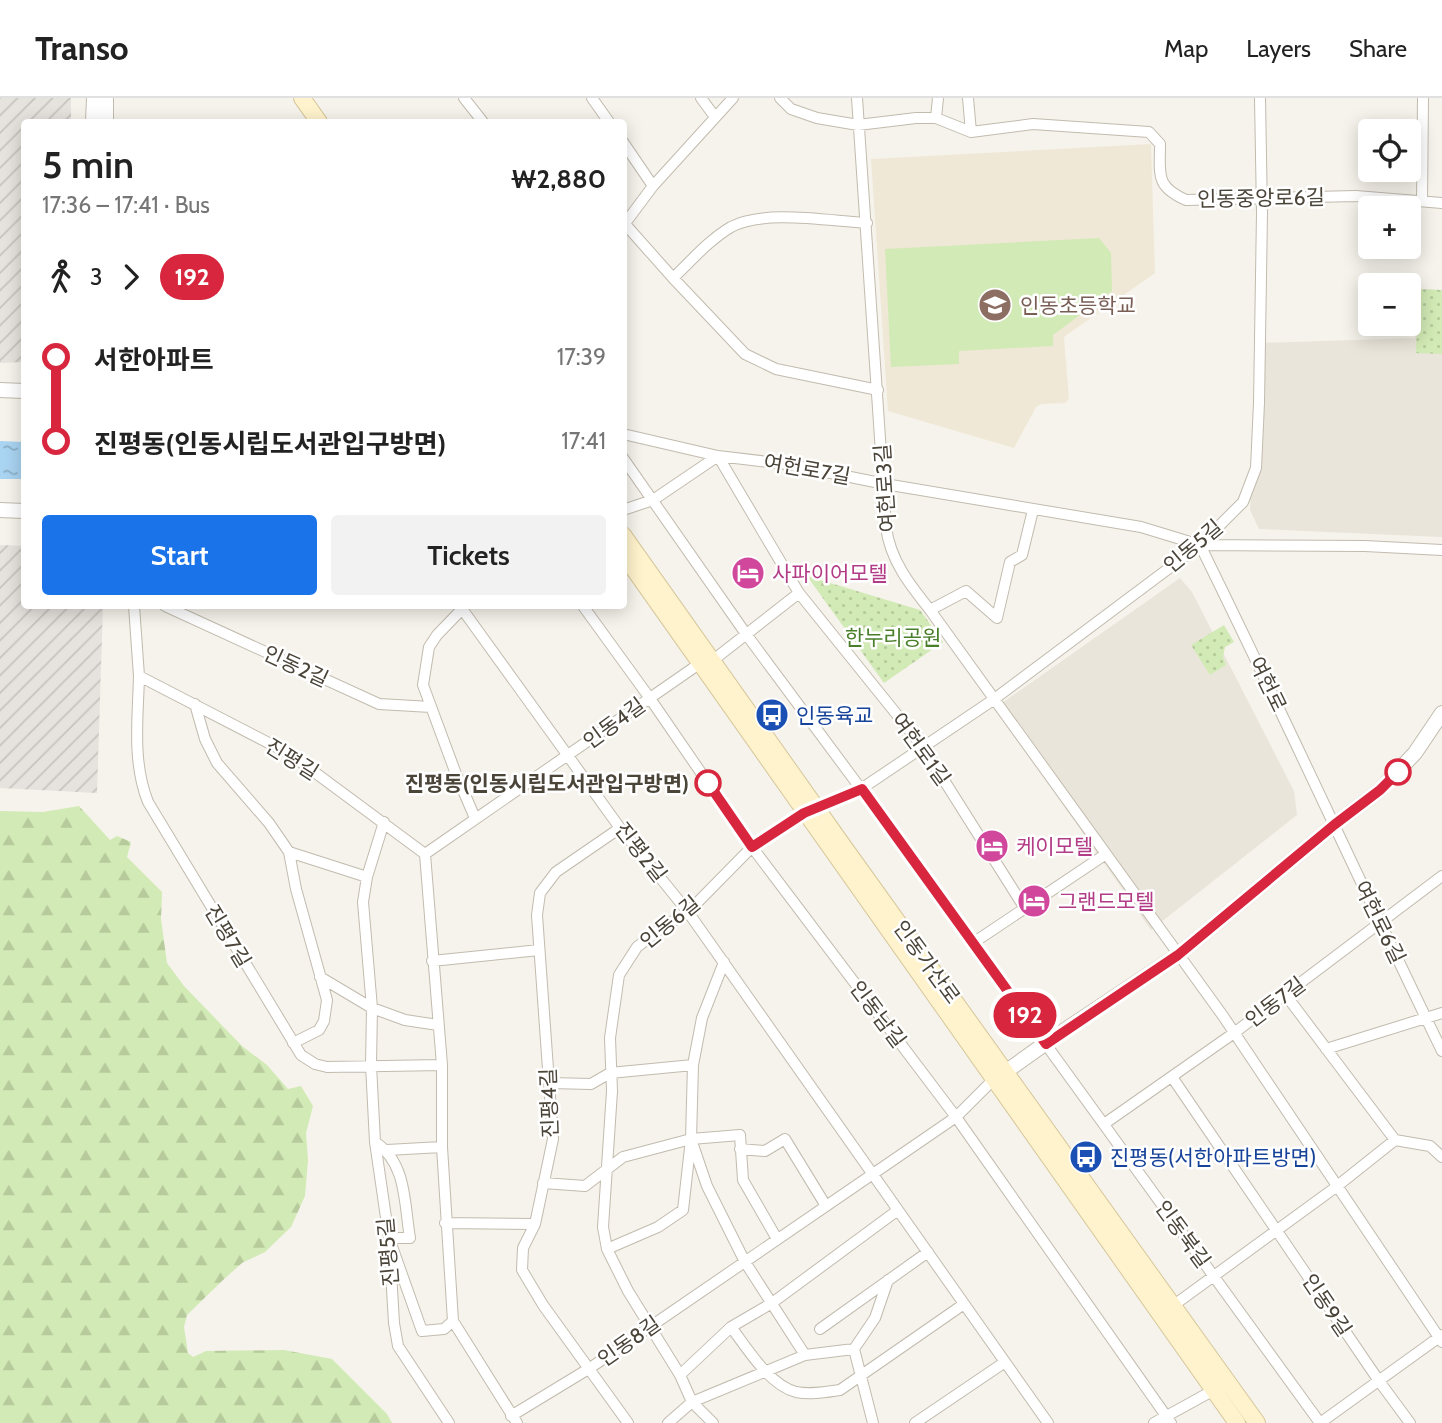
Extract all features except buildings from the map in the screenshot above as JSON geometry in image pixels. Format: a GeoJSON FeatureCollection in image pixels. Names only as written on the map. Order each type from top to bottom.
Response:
{"type":"FeatureCollection","features":[{"type":"Feature","properties":{"kind":"main road"},"geometry":{"type":"LineString","coordinates":[[302,98],[317,119]]}},
{"type":"Feature","properties":{"kind":"main road"},"geometry":{"type":"LineString","coordinates":[[315,98],[330,119]]}},
{"type":"Feature","properties":{"kind":"main road","name":"인동가산로"},"geometry":{"type":"LineString","coordinates":[[627,541],[705,662]]}},
{"type":"Feature","properties":{"kind":"main road","name":"인동가산로"},"geometry":{"type":"LineString","coordinates":[[627,558],[705,662],[1000,1076],[1174,1306],[1258,1423]]}},
{"type":"Feature","properties":{"kind":"main road","name":"인동가산로"},"geometry":{"type":"LineString","coordinates":[[1000,1076],[1149,1298],[1237,1423]]}},
{"type":"Feature","properties":{"kind":"street"},"geometry":{"type":"LineString","coordinates":[[93,119],[94,98]]}},
{"type":"Feature","properties":{"kind":"street"},"geometry":{"type":"LineString","coordinates":[[106,98],[106,119]]}},
{"type":"Feature","properties":{"kind":"street"},"geometry":{"type":"LineString","coordinates":[[464,98],[480,119]]}},
{"type":"Feature","properties":{"kind":"street"},"geometry":{"type":"LineString","coordinates":[[592,98],[607,119]]}},
{"type":"Feature","properties":{"kind":"street"},"geometry":{"type":"LineString","coordinates":[[701,98],[715,117]]}},
{"type":"Feature","properties":{"kind":"street"},"geometry":{"type":"LineString","coordinates":[[627,221],[653,186],[733,98]]}},
{"type":"Feature","properties":{"kind":"street","name":"인동중앙로6길"},"geometry":{"type":"LineString","coordinates":[[780,98],[791,110],[817,118],[858,125],[936,118],[971,132],[1033,124],[1149,132],[1160,144],[1161,181],[1168,192],[1186,200],[1356,196],[1442,203]]}},
{"type":"Feature","properties":{"kind":"street","name":"여헌로3길"},"geometry":{"type":"LineString","coordinates":[[857,98],[888,542],[904,578],[930,610],[1178,955]]}},
{"type":"Feature","properties":{"kind":"street"},"geometry":{"type":"LineString","coordinates":[[936,118],[938,98]]}},
{"type":"Feature","properties":{"kind":"street"},"geometry":{"type":"LineString","coordinates":[[968,98],[971,132]]}},
{"type":"Feature","properties":{"kind":"street","name":"인동5길"},"geometry":{"type":"LineString","coordinates":[[810,811],[862,789],[993,700],[1200,545],[1242,502],[1256,468],[1259,403],[1260,98]]}},
{"type":"Feature","properties":{"kind":"street"},"geometry":{"type":"LineString","coordinates":[[1422,201],[1423,98]]}},
{"type":"Feature","properties":{"kind":"street"},"geometry":{"type":"LineString","coordinates":[[627,148],[653,186]]}},
{"type":"Feature","properties":{"kind":"street"},"geometry":{"type":"LineString","coordinates":[[673,278],[713,240],[746,220],[766,217],[867,223]]}},
{"type":"Feature","properties":{"kind":"street"},"geometry":{"type":"LineString","coordinates":[[627,228],[746,354],[776,369],[878,390]]}},
{"type":"Feature","properties":{"kind":"street"},"geometry":{"type":"LineString","coordinates":[[0,390],[21,391]]}},
{"type":"Feature","properties":{"kind":"street","name":"여헌로7길"},"geometry":{"type":"LineString","coordinates":[[627,434],[718,456],[786,464],[885,484],[1141,527],[1200,545],[1365,546],[1442,550]]}},
{"type":"Feature","properties":{"kind":"street"},"geometry":{"type":"LineString","coordinates":[[627,509],[653,500],[718,456]]}},
{"type":"Feature","properties":{"kind":"street","name":"여헌로1길"},"geometry":{"type":"LineString","coordinates":[[718,456],[799,593],[923,747],[1024,907]]}},
{"type":"Feature","properties":{"kind":"street","name":"인동북길"},"geometry":{"type":"LineString","coordinates":[[627,464],[747,634],[1320,1423]]}},
{"type":"Feature","properties":{"kind":"street"},"geometry":{"type":"LineString","coordinates":[[0,510],[21,511]]}},
{"type":"Feature","properties":{"kind":"street"},"geometry":{"type":"LineString","coordinates":[[930,610],[966,591],[997,618],[1010,562],[1023,555],[1033,510]]}},
{"type":"Feature","properties":{"kind":"street","name":"여헌로"},"geometry":{"type":"LineString","coordinates":[[1200,545],[1334,825]]}},
{"type":"Feature","properties":{"kind":"street"},"geometry":{"type":"LineString","coordinates":[[747,634],[799,593]]}},
{"type":"Feature","properties":{"kind":"street"},"geometry":{"type":"LineString","coordinates":[[134,609],[139,676]]}},
{"type":"Feature","properties":{"kind":"street","name":"인동2길"},"geometry":{"type":"LineString","coordinates":[[173,609],[379,704],[431,707]]}},
{"type":"Feature","properties":{"kind":"street"},"geometry":{"type":"LineString","coordinates":[[459,609],[429,648],[423,685],[475,818]]}},
{"type":"Feature","properties":{"kind":"street","name":"진평2길"},"geometry":{"type":"LineString","coordinates":[[464,609],[620,828],[688,912],[724,962],[1048,1423]]}},
{"type":"Feature","properties":{"kind":"street","name":"인동남길"},"geometry":{"type":"LineString","coordinates":[[585,609],[752,847],[956,1117],[1169,1419]]}},
{"type":"Feature","properties":{"kind":"street","name":"인동4길"},"geometry":{"type":"LineString","coordinates":[[425,854],[649,697],[747,634]]}},
{"type":"Feature","properties":{"kind":"street","name":"진평길"},"geometry":{"type":"LineString","coordinates":[[139,676],[290,754],[425,854]]}},
{"type":"Feature","properties":{"kind":"street","name":"진평7길"},"geometry":{"type":"LineString","coordinates":[[139,676],[137,751],[140,782],[148,802],[300,1055],[315,1064],[344,1068],[371,1065],[442,1065]]}},
{"type":"Feature","properties":{"kind":"street"},"geometry":{"type":"LineString","coordinates":[[195,704],[205,739],[217,763],[269,823],[289,852],[296,889],[327,1000],[324,1021],[319,1030],[293,1043]]}},
{"type":"Feature","properties":{"kind":"street"},"geometry":{"type":"LineString","coordinates":[[1000,1076],[1178,955],[1380,790],[1415,753],[1442,713]]}},
{"type":"Feature","properties":{"kind":"street","name":"인동6길"},"geometry":{"type":"LineString","coordinates":[[650,1327],[607,1249],[603,1227],[612,1091],[610,1038],[619,975],[637,947],[688,912],[752,847],[810,811]]}},
{"type":"Feature","properties":{"kind":"street"},"geometry":{"type":"LineString","coordinates":[[371,1065],[372,1008],[363,902],[366,877],[384,822]]}},
{"type":"Feature","properties":{"kind":"street","name":"여헌로6길"},"geometry":{"type":"LineString","coordinates":[[1334,825],[1442,1051]]}},
{"type":"Feature","properties":{"kind":"street","name":"진평4길"},"geometry":{"type":"LineString","coordinates":[[620,828],[556,872],[540,893],[537,915],[553,1139],[535,1224],[523,1248],[522,1270],[543,1306],[628,1423]]}},
{"type":"Feature","properties":{"kind":"street"},"geometry":{"type":"LineString","coordinates":[[289,852],[366,877]]}},
{"type":"Feature","properties":{"kind":"street"},"geometry":{"type":"LineString","coordinates":[[425,854],[442,1065],[442,1147],[453,1321],[514,1419]]}},
{"type":"Feature","properties":{"kind":"street"},"geometry":{"type":"LineString","coordinates":[[973,943],[1106,854]]}},
{"type":"Feature","properties":{"kind":"street","name":"인동7길"},"geometry":{"type":"LineString","coordinates":[[1104,1124],[1234,1034],[1442,876]]}},
{"type":"Feature","properties":{"kind":"street"},"geometry":{"type":"LineString","coordinates":[[432,961],[539,950]]}},
{"type":"Feature","properties":{"kind":"street"},"geometry":{"type":"LineString","coordinates":[[1178,955],[1441,1338],[1320,1423]]}},
{"type":"Feature","properties":{"kind":"street"},"geometry":{"type":"LineString","coordinates":[[607,1249],[658,1227],[683,1210],[691,1139],[693,1065],[702,1018],[724,962]]}},
{"type":"Feature","properties":{"kind":"street"},"geometry":{"type":"LineString","coordinates":[[320,977],[372,1008],[405,1020],[438,1025]]}},
{"type":"Feature","properties":{"kind":"street"},"geometry":{"type":"LineString","coordinates":[[1285,994],[1395,1140],[1430,1146],[1442,1157]]}},
{"type":"Feature","properties":{"kind":"street"},"geometry":{"type":"LineString","coordinates":[[1326,1049],[1442,1013]]}},
{"type":"Feature","properties":{"kind":"street","name":"진평5길"},"geometry":{"type":"LineString","coordinates":[[371,1065],[375,1142],[389,1238],[398,1346],[449,1423]]}},
{"type":"Feature","properties":{"kind":"street"},"geometry":{"type":"LineString","coordinates":[[550,1083],[591,1084],[611,1073],[693,1065]]}},
{"type":"Feature","properties":{"kind":"street","name":"인동8길"},"geometry":{"type":"LineString","coordinates":[[514,1419],[956,1117],[1000,1076]]}},
{"type":"Feature","properties":{"kind":"street","name":"인동9길"},"geometry":{"type":"LineString","coordinates":[[1172,1077],[1378,1381],[1410,1423]]}},
{"type":"Feature","properties":{"kind":"street"},"geometry":{"type":"LineString","coordinates":[[543,1183],[585,1186],[623,1157],[691,1139],[740,1135],[743,1180],[777,1239]]}},
{"type":"Feature","properties":{"kind":"street"},"geometry":{"type":"LineString","coordinates":[[691,1139],[707,1186],[745,1262],[805,1355]]}},
{"type":"Feature","properties":{"kind":"street"},"geometry":{"type":"LineString","coordinates":[[740,1149],[765,1151],[786,1139],[825,1206]]}},
{"type":"Feature","properties":{"kind":"street"},"geometry":{"type":"LineString","coordinates":[[1174,1306],[1336,1187],[1395,1140]]}},
{"type":"Feature","properties":{"kind":"street"},"geometry":{"type":"LineString","coordinates":[[375,1142],[387,1150],[403,1182],[403,1200],[410,1238],[389,1238],[422,1331],[444,1329],[453,1321]]}},
{"type":"Feature","properties":{"kind":"street"},"geometry":{"type":"LineString","coordinates":[[387,1150],[442,1147]]}},
{"type":"Feature","properties":{"kind":"street"},"geometry":{"type":"LineString","coordinates":[[680,1375],[731,1327],[772,1303],[898,1210]]}},
{"type":"Feature","properties":{"kind":"street"},"geometry":{"type":"LineString","coordinates":[[446,1223],[535,1224]]}},
{"type":"Feature","properties":{"kind":"street"},"geometry":{"type":"LineString","coordinates":[[820,1329],[928,1252]]}},
{"type":"Feature","properties":{"kind":"street"},"geometry":{"type":"LineString","coordinates":[[873,1423],[854,1349],[875,1318],[888,1280]]}},
{"type":"Feature","properties":{"kind":"street"},"geometry":{"type":"LineString","coordinates":[[731,1327],[766,1373],[793,1391],[806,1393],[840,1390],[964,1304]]}},
{"type":"Feature","properties":{"kind":"street"},"geometry":{"type":"LineString","coordinates":[[650,1327],[680,1375],[692,1402],[713,1423]]}},
{"type":"Feature","properties":{"kind":"street"},"geometry":{"type":"LineString","coordinates":[[668,1423],[692,1402],[805,1355],[854,1349]]}},
{"type":"Feature","properties":{"kind":"street"},"geometry":{"type":"LineString","coordinates":[[915,1423],[1005,1362]]}},
{"type":"Feature","properties":{"kind":"street"},"geometry":{"type":"LineString","coordinates":[[1154,1423],[1169,1419],[1214,1390]]}},
{"type":"Feature","properties":{"kind":"shaded area"},"geometry":{"type":"Polygon","coordinates":[[[0,98],[71,98],[71,119],[21,119],[21,362],[0,363],[0,98]]]}},
{"type":"Feature","properties":{"kind":"shaded area","name":"인동초등학교"},"geometry":{"type":"Polygon","coordinates":[[[1151,144],[1155,273],[1064,337],[1069,399],[1065,403],[1041,404],[1036,407],[1014,448],[888,411],[871,159],[1151,144]]]}},
{"type":"Feature","properties":{"kind":"shaded area"},"geometry":{"type":"Polygon","coordinates":[[[1421,289],[1442,290],[1442,537],[1259,529],[1250,510],[1259,343],[1421,336],[1421,289]]]}},
{"type":"Feature","properties":{"kind":"shaded area"},"geometry":{"type":"Polygon","coordinates":[[[0,545],[21,546],[21,609],[103,609],[97,793],[0,788],[0,545]]]}},
{"type":"Feature","properties":{"kind":"shaded area"},"geometry":{"type":"Polygon","coordinates":[[[1180,578],[1192,592],[1294,791],[1297,815],[1151,930],[995,708],[1180,578]]]}},
{"type":"Feature","properties":{"kind":"green space"},"geometry":{"type":"Polygon","coordinates":[[[1099,238],[1111,253],[1112,291],[1053,335],[1053,346],[959,351],[959,364],[891,367],[885,249],[1099,238]]]}},
{"type":"Feature","properties":{"kind":"green space"},"geometry":{"type":"Polygon","coordinates":[[[1421,289],[1442,290],[1442,354],[1416,353],[1417,336],[1421,336],[1421,289]]]}},
{"type":"Feature","properties":{"kind":"green space","name":"한누리공원"},"geometry":{"type":"Polygon","coordinates":[[[807,576],[920,610],[943,642],[884,683],[807,576]]]}},
{"type":"Feature","properties":{"kind":"green space"},"geometry":{"type":"Polygon","coordinates":[[[1224,625],[1234,642],[1225,647],[1223,657],[1226,665],[1210,675],[1191,645],[1224,625]]]}},
{"type":"Feature","properties":{"kind":"green space"},"geometry":{"type":"Polygon","coordinates":[[[79,806],[110,840],[117,836],[131,842],[127,857],[162,892],[161,919],[167,963],[184,986],[242,1046],[267,1065],[288,1089],[301,1086],[313,1106],[306,1133],[308,1160],[305,1196],[291,1227],[265,1252],[242,1263],[187,1315],[184,1327],[188,1353],[193,1357],[206,1351],[284,1350],[332,1359],[387,1414],[392,1423],[0,1423],[0,811],[43,812],[79,806]]]}},
{"type":"Feature","properties":{"kind":"water"},"geometry":{"type":"Polygon","coordinates":[[[0,441],[21,442],[21,479],[0,479],[0,441]]]}},
{"type":"Feature","properties":{"kind":"bus line","name":"192"},"geometry":{"type":"LineString","coordinates":[[708,783],[752,847],[804,813],[862,789],[1046,1044],[1178,955],[1380,790],[1398,772]]}},
{"type":"Feature","properties":{"kind":"place","name":"인동초등학교"},"geometry":{"type":"Point","coordinates":[995,305]}},
{"type":"Feature","properties":{"kind":"place","name":"사파이어모텔"},"geometry":{"type":"Point","coordinates":[748,573]}},
{"type":"Feature","properties":{"kind":"place","name":"인동육교"},"geometry":{"type":"Point","coordinates":[772,715]}},
{"type":"Feature","properties":{"kind":"place","name":"진평동(인동시립도서관입구방면)"},"geometry":{"type":"Point","coordinates":[708,783]}},
{"type":"Feature","properties":{"kind":"place","name":"케이모텔"},"geometry":{"type":"Point","coordinates":[992,846]}},
{"type":"Feature","properties":{"kind":"place","name":"그랜드모텔"},"geometry":{"type":"Point","coordinates":[1034,901]}},
{"type":"Feature","properties":{"kind":"place","name":"진평동(서한아파트방면)"},"geometry":{"type":"Point","coordinates":[1086,1157]}}]}
